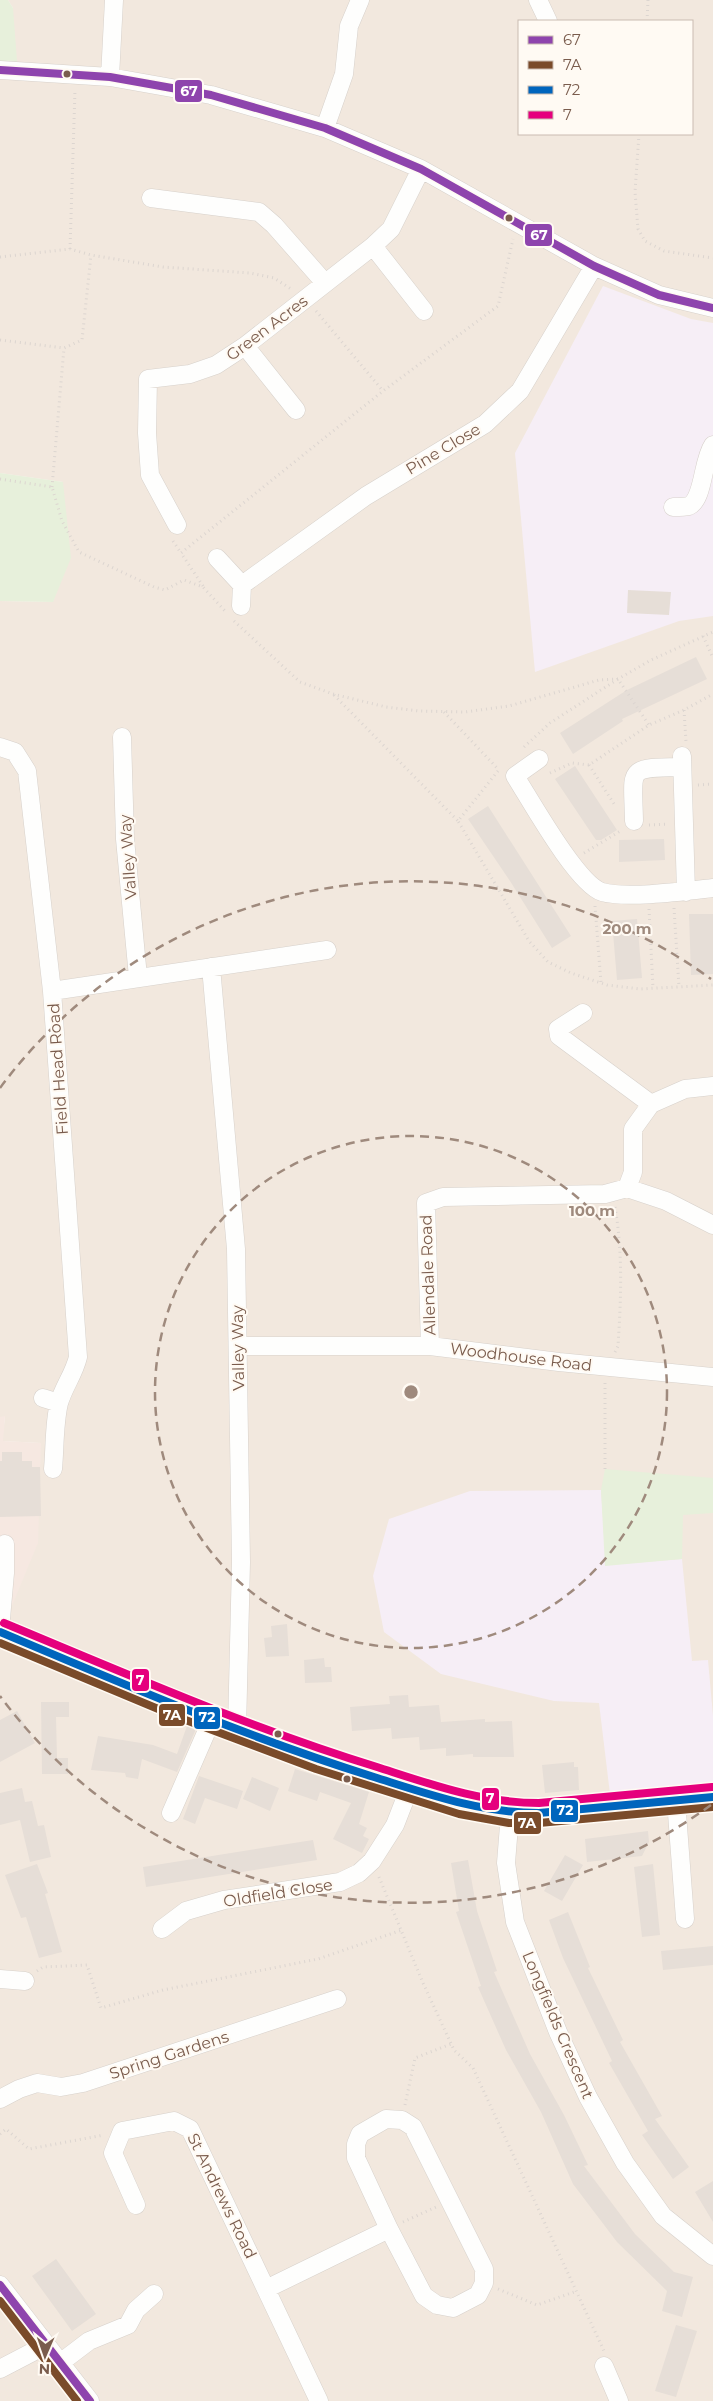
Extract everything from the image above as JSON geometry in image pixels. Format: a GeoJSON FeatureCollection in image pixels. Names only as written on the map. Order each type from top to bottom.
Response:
{"type":"FeatureCollection","features":[{"type":"Feature","properties":{"kind":"main road"},"geometry":{"type":"LineString","coordinates":[[0,1631],[237,1729],[320,1760],[461,1804],[510,1813],[540,1813],[713,1796]]}},
{"type":"Feature","properties":{"kind":"street"},"geometry":{"type":"LineString","coordinates":[[110,77],[114,0]]}},
{"type":"Feature","properties":{"kind":"street"},"geometry":{"type":"LineString","coordinates":[[325,128],[344,74],[349,26],[360,0]]}},
{"type":"Feature","properties":{"kind":"street"},"geometry":{"type":"LineString","coordinates":[[538,0],[548,20]]}},
{"type":"Feature","properties":{"kind":"street"},"geometry":{"type":"LineString","coordinates":[[0,70],[110,77],[211,94],[325,128],[420,169],[594,266],[659,295],[713,308]]}},
{"type":"Feature","properties":{"kind":"street","name":"Green Acres"},"geometry":{"type":"LineString","coordinates":[[177,525],[150,475],[147,433],[148,379],[190,374],[216,365],[246,346],[391,230],[420,169]]}},
{"type":"Feature","properties":{"kind":"street"},"geometry":{"type":"LineString","coordinates":[[151,198],[259,212],[274,225],[325,283]]}},
{"type":"Feature","properties":{"kind":"street"},"geometry":{"type":"LineString","coordinates":[[373,246],[424,311]]}},
{"type":"Feature","properties":{"kind":"street","name":"Pine Close"},"geometry":{"type":"LineString","coordinates":[[242,585],[366,496],[485,424],[520,391],[594,266]]}},
{"type":"Feature","properties":{"kind":"street"},"geometry":{"type":"LineString","coordinates":[[246,346],[296,410]]}},
{"type":"Feature","properties":{"kind":"street"},"geometry":{"type":"LineString","coordinates":[[673,507],[688,506],[699,496],[702,471],[713,445]]}},
{"type":"Feature","properties":{"kind":"street"},"geometry":{"type":"LineString","coordinates":[[217,558],[242,585],[241,606]]}},
{"type":"Feature","properties":{"kind":"street","name":"Valley Way"},"geometry":{"type":"LineString","coordinates":[[122,737],[126,839],[138,977]]}},
{"type":"Feature","properties":{"kind":"street","name":"Field Head Road"},"geometry":{"type":"LineString","coordinates":[[0,747],[15,752],[27,772],[52,992],[78,1357],[74,1374],[53,1406],[53,1469]]}},
{"type":"Feature","properties":{"kind":"street"},"geometry":{"type":"LineString","coordinates":[[539,759],[506,771],[581,876],[600,891],[621,894],[679,892],[713,888]]}},
{"type":"Feature","properties":{"kind":"street"},"geometry":{"type":"LineString","coordinates":[[634,821],[634,778],[638,771],[644,767],[682,762],[679,892]]}},
{"type":"Feature","properties":{"kind":"street"},"geometry":{"type":"LineString","coordinates":[[52,992],[138,977],[327,950]]}},
{"type":"Feature","properties":{"kind":"street","name":"Valley Way"},"geometry":{"type":"LineString","coordinates":[[211,967],[236,1249],[241,1571],[237,1729]]}},
{"type":"Feature","properties":{"kind":"street"},"geometry":{"type":"LineString","coordinates":[[583,1014],[558,1029],[559,1036],[651,1104]]}},
{"type":"Feature","properties":{"kind":"street"},"geometry":{"type":"LineString","coordinates":[[713,1086],[685,1089],[651,1104],[633,1129],[634,1172],[619,1190],[666,1201],[713,1225]]}},
{"type":"Feature","properties":{"kind":"street","name":"Allendale Road"},"geometry":{"type":"LineString","coordinates":[[430,1346],[426,1204],[442,1197],[605,1194],[619,1190]]}},
{"type":"Feature","properties":{"kind":"street","name":"Woodhouse Road"},"geometry":{"type":"LineString","coordinates":[[238,1346],[430,1346],[606,1367],[713,1377]]}},
{"type":"Feature","properties":{"kind":"street"},"geometry":{"type":"LineString","coordinates":[[0,1631],[5,1573],[5,1544]]}},
{"type":"Feature","properties":{"kind":"street"},"geometry":{"type":"LineString","coordinates":[[171,1813],[212,1719]]}},
{"type":"Feature","properties":{"kind":"street","name":"Oldfield Close"},"geometry":{"type":"LineString","coordinates":[[162,1929],[186,1911],[224,1900],[340,1882],[359,1873],[372,1860],[395,1825],[409,1789]]}},
{"type":"Feature","properties":{"kind":"street"},"geometry":{"type":"LineString","coordinates":[[676,1800],[685,1919]]}},
{"type":"Feature","properties":{"kind":"street","name":"Longfields Crescent"},"geometry":{"type":"LineString","coordinates":[[510,1813],[506,1863],[515,1922],[558,2032],[588,2097],[625,2163],[663,2216],[710,2250]]}},
{"type":"Feature","properties":{"kind":"street"},"geometry":{"type":"LineString","coordinates":[[0,1979],[25,1981]]}},
{"type":"Feature","properties":{"kind":"street","name":"Spring Gardens"},"geometry":{"type":"LineString","coordinates":[[0,2099],[18,2089],[37,2083],[61,2087],[83,2083],[337,1999]]}},
{"type":"Feature","properties":{"kind":"street"},"geometry":{"type":"LineString","coordinates":[[386,2119],[402,2120],[413,2127],[484,2268],[484,2283],[478,2295],[453,2308],[437,2305],[424,2296],[389,2229],[356,2158],[356,2144],[360,2134],[386,2119]]}},
{"type":"Feature","properties":{"kind":"street","name":"St Andrews Road"},"geometry":{"type":"LineString","coordinates":[[122,2131],[174,2120],[190,2128],[268,2288],[319,2401]]}},
{"type":"Feature","properties":{"kind":"street"},"geometry":{"type":"LineString","coordinates":[[122,2131],[113,2153],[136,2205]]}},
{"type":"Feature","properties":{"kind":"street"},"geometry":{"type":"LineString","coordinates":[[268,2288],[389,2229]]}},
{"type":"Feature","properties":{"kind":"street"},"geometry":{"type":"LineString","coordinates":[[0,2285],[90,2401]]}},
{"type":"Feature","properties":{"kind":"street"},"geometry":{"type":"LineString","coordinates":[[60,2363],[90,2341],[128,2325],[136,2310],[154,2294]]}},
{"type":"Feature","properties":{"kind":"street"},"geometry":{"type":"LineString","coordinates":[[0,2369],[46,2346]]}},
{"type":"Feature","properties":{"kind":"street"},"geometry":{"type":"LineString","coordinates":[[604,2366],[619,2401]]}},
{"type":"Feature","properties":{"kind":"path"},"geometry":{"type":"LineString","coordinates":[[647,20],[648,0]]}},
{"type":"Feature","properties":{"kind":"path"},"geometry":{"type":"LineString","coordinates":[[70,249],[76,75]]}},
{"type":"Feature","properties":{"kind":"path"},"geometry":{"type":"LineString","coordinates":[[639,135],[635,192],[638,229],[645,241],[664,251],[713,258]]}},
{"type":"Feature","properties":{"kind":"path"},"geometry":{"type":"LineString","coordinates":[[516,224],[498,306],[383,391],[181,553],[203,587],[240,628],[300,682],[334,694],[386,707],[465,712],[509,706],[599,680],[618,679]]}},
{"type":"Feature","properties":{"kind":"path"},"geometry":{"type":"LineString","coordinates":[[0,257],[70,249],[91,255],[163,267],[250,273],[274,278],[306,298],[383,391]]}},
{"type":"Feature","properties":{"kind":"path"},"geometry":{"type":"LineString","coordinates":[[0,340],[64,348],[82,340],[91,255]]}},
{"type":"Feature","properties":{"kind":"path"},"geometry":{"type":"LineString","coordinates":[[64,348],[52,488],[62,520],[79,552],[164,590],[184,580],[203,587]]}},
{"type":"Feature","properties":{"kind":"path"},"geometry":{"type":"LineString","coordinates":[[0,480],[52,488]]}},
{"type":"Feature","properties":{"kind":"path"},"geometry":{"type":"LineString","coordinates":[[517,753],[550,723],[618,679],[651,660],[713,632]]}},
{"type":"Feature","properties":{"kind":"path"},"geometry":{"type":"LineString","coordinates":[[703,636],[713,658]]}},
{"type":"Feature","properties":{"kind":"path"},"geometry":{"type":"LineString","coordinates":[[618,679],[649,725]]}},
{"type":"Feature","properties":{"kind":"path"},"geometry":{"type":"LineString","coordinates":[[334,694],[458,821],[529,941],[548,962],[571,974],[601,983],[640,989],[713,985]]}},
{"type":"Feature","properties":{"kind":"path"},"geometry":{"type":"LineString","coordinates":[[539,759],[550,774],[572,763],[589,765],[649,725],[684,710],[713,694]]}},
{"type":"Feature","properties":{"kind":"path"},"geometry":{"type":"LineString","coordinates":[[682,762],[687,748],[684,710]]}},
{"type":"Feature","properties":{"kind":"path"},"geometry":{"type":"LineString","coordinates":[[444,711],[506,771],[458,821]]}},
{"type":"Feature","properties":{"kind":"path"},"geometry":{"type":"LineString","coordinates":[[589,765],[618,811]]}},
{"type":"Feature","properties":{"kind":"path"},"geometry":{"type":"LineString","coordinates":[[600,891],[595,903],[601,983]]}},
{"type":"Feature","properties":{"kind":"path"},"geometry":{"type":"LineString","coordinates":[[679,892],[680,987]]}},
{"type":"Feature","properties":{"kind":"path"},"geometry":{"type":"LineString","coordinates":[[648,893],[653,988]]}},
{"type":"Feature","properties":{"kind":"path"},"geometry":{"type":"LineString","coordinates":[[605,1469],[606,1367],[618,1346],[622,1290],[619,1267],[619,1190]]}},
{"type":"Feature","properties":{"kind":"path"},"geometry":{"type":"LineString","coordinates":[[372,1860],[451,2044],[454,2050],[473,2068],[610,2364],[604,2366]]}},
{"type":"Feature","properties":{"kind":"path"},"geometry":{"type":"LineString","coordinates":[[25,1981],[44,1967],[87,1965],[101,2008],[164,1990],[318,1959],[402,1930]]}},
{"type":"Feature","properties":{"kind":"path"},"geometry":{"type":"LineString","coordinates":[[402,2120],[415,2058],[451,2044]]}},
{"type":"Feature","properties":{"kind":"path"},"geometry":{"type":"LineString","coordinates":[[0,2134],[6,2130],[29,2149],[122,2131]]}},
{"type":"Feature","properties":{"kind":"path"},"geometry":{"type":"LineString","coordinates":[[389,2229],[450,2200]]}},
{"type":"Feature","properties":{"kind":"path"},"geometry":{"type":"LineString","coordinates":[[484,2283],[537,2305],[577,2292]]}},
{"type":"Feature","properties":{"kind":"shaded area"},"geometry":{"type":"Polygon","coordinates":[[[8,0],[713,0],[713,2401],[0,2401],[0,1617],[41,1443],[2,1441],[5,1417],[0,1417],[0,601],[53,602],[63,482],[0,473],[0,74],[13,8],[8,0]]]}},
{"type":"Feature","properties":{"kind":"shaded area"},"geometry":{"type":"Polygon","coordinates":[[[603,286],[691,319],[713,323],[713,616],[679,621],[535,672],[515,453],[603,286]]]}},
{"type":"Feature","properties":{"kind":"shaded area"},"geometry":{"type":"Polygon","coordinates":[[[5,1416],[3,1441],[41,1443],[38,1543],[7,1618],[0,1617],[0,1417],[5,1416]]]}},
{"type":"Feature","properties":{"kind":"shaded area"},"geometry":{"type":"Polygon","coordinates":[[[601,1490],[606,1565],[682,1559],[692,1661],[708,1660],[713,1716],[713,1785],[610,1794],[599,1703],[554,1701],[441,1674],[384,1632],[373,1576],[389,1519],[470,1491],[601,1490]]]}},
{"type":"Feature","properties":{"kind":"green space"},"geometry":{"type":"Polygon","coordinates":[[[0,0],[8,0],[13,8],[18,74],[0,74],[0,0]]]}},
{"type":"Feature","properties":{"kind":"green space"},"geometry":{"type":"Polygon","coordinates":[[[0,473],[63,482],[71,558],[53,602],[0,601],[0,473]]]}},
{"type":"Feature","properties":{"kind":"green space"},"geometry":{"type":"Polygon","coordinates":[[[605,1469],[713,1478],[713,1513],[683,1515],[682,1559],[605,1566],[601,1490],[605,1469]]]}},
{"type":"Feature","properties":{"kind":"building"},"geometry":{"type":"Polygon","coordinates":[[[628,590],[671,592],[669,615],[627,613],[628,590]]]}},
{"type":"Feature","properties":{"kind":"building"},"geometry":{"type":"Polygon","coordinates":[[[696,657],[707,679],[622,719],[623,721],[573,754],[560,733],[627,690],[696,657]]]}},
{"type":"Feature","properties":{"kind":"building"},"geometry":{"type":"Polygon","coordinates":[[[575,766],[617,830],[601,840],[596,840],[555,779],[575,766]]]}},
{"type":"Feature","properties":{"kind":"building"},"geometry":{"type":"Polygon","coordinates":[[[488,806],[571,936],[552,948],[468,819],[488,806]]]}},
{"type":"Feature","properties":{"kind":"building"},"geometry":{"type":"Polygon","coordinates":[[[664,839],[665,860],[619,862],[619,840],[664,839]]]}},
{"type":"Feature","properties":{"kind":"building"},"geometry":{"type":"Polygon","coordinates":[[[689,914],[713,914],[713,974],[691,975],[689,914]]]}},
{"type":"Feature","properties":{"kind":"building"},"geometry":{"type":"Polygon","coordinates":[[[637,919],[642,978],[617,980],[612,921],[637,919]]]}},
{"type":"Feature","properties":{"kind":"building"},"geometry":{"type":"Polygon","coordinates":[[[2,1452],[22,1452],[22,1461],[32,1461],[32,1467],[40,1467],[41,1516],[0,1517],[0,1461],[2,1461],[2,1452]]]}},
{"type":"Feature","properties":{"kind":"building"},"geometry":{"type":"Polygon","coordinates":[[[287,1624],[289,1656],[266,1657],[264,1638],[272,1637],[271,1626],[287,1624]]]}},
{"type":"Feature","properties":{"kind":"building"},"geometry":{"type":"Polygon","coordinates":[[[324,1658],[325,1667],[331,1667],[332,1682],[305,1683],[304,1660],[324,1658]]]}},
{"type":"Feature","properties":{"kind":"building"},"geometry":{"type":"Polygon","coordinates":[[[408,1695],[409,1707],[439,1705],[441,1722],[485,1719],[485,1722],[512,1721],[514,1757],[473,1757],[473,1754],[446,1756],[446,1748],[420,1750],[419,1737],[392,1739],[391,1728],[352,1731],[350,1707],[390,1704],[389,1696],[408,1695]]]}},
{"type":"Feature","properties":{"kind":"building"},"geometry":{"type":"Polygon","coordinates":[[[41,1702],[69,1702],[69,1717],[56,1717],[57,1758],[68,1758],[68,1774],[42,1774],[41,1702]]]}},
{"type":"Feature","properties":{"kind":"building"},"geometry":{"type":"Polygon","coordinates":[[[17,1711],[35,1743],[0,1762],[0,1720],[17,1711]]]}},
{"type":"Feature","properties":{"kind":"building"},"geometry":{"type":"Polygon","coordinates":[[[187,1726],[196,1729],[177,1772],[142,1759],[138,1779],[126,1777],[125,1773],[91,1770],[98,1736],[153,1745],[177,1754],[187,1726]]]}},
{"type":"Feature","properties":{"kind":"building"},"geometry":{"type":"Polygon","coordinates":[[[574,1762],[574,1767],[578,1767],[579,1790],[545,1793],[542,1765],[574,1762]]]}},
{"type":"Feature","properties":{"kind":"building"},"geometry":{"type":"Polygon","coordinates":[[[295,1769],[369,1792],[359,1824],[367,1828],[363,1836],[369,1839],[362,1853],[333,1839],[351,1803],[320,1792],[317,1801],[288,1791],[295,1769]]]}},
{"type":"Feature","properties":{"kind":"building"},"geometry":{"type":"Polygon","coordinates":[[[199,1776],[243,1791],[237,1809],[205,1798],[195,1824],[183,1819],[199,1776]]]}},
{"type":"Feature","properties":{"kind":"building"},"geometry":{"type":"Polygon","coordinates":[[[252,1777],[279,1788],[270,1811],[243,1799],[252,1777]]]}},
{"type":"Feature","properties":{"kind":"building"},"geometry":{"type":"Polygon","coordinates":[[[22,1788],[25,1802],[32,1801],[38,1826],[44,1825],[51,1857],[30,1862],[20,1820],[0,1825],[0,1793],[22,1788]]]}},
{"type":"Feature","properties":{"kind":"building"},"geometry":{"type":"Polygon","coordinates":[[[648,1831],[649,1842],[642,1856],[587,1862],[585,1839],[648,1831]]]}},
{"type":"Feature","properties":{"kind":"building"},"geometry":{"type":"Polygon","coordinates":[[[313,1840],[317,1860],[146,1887],[143,1867],[313,1840]]]}},
{"type":"Feature","properties":{"kind":"building"},"geometry":{"type":"Polygon","coordinates":[[[565,1855],[583,1865],[562,1901],[544,1891],[565,1855]]]}},
{"type":"Feature","properties":{"kind":"building"},"geometry":{"type":"Polygon","coordinates":[[[468,1860],[477,1911],[497,1971],[494,1972],[530,2054],[564,2115],[588,2165],[584,2166],[635,2234],[674,2272],[693,2277],[682,2317],[662,2311],[667,2291],[617,2242],[573,2184],[541,2112],[506,2050],[478,1987],[481,1986],[456,1912],[459,1911],[451,1863],[468,1860]]]}},
{"type":"Feature","properties":{"kind":"building"},"geometry":{"type":"Polygon","coordinates":[[[37,1864],[48,1893],[45,1894],[62,1952],[39,1958],[26,1917],[21,1918],[5,1875],[37,1864]]]}},
{"type":"Feature","properties":{"kind":"building"},"geometry":{"type":"Polygon","coordinates":[[[653,1864],[660,1935],[642,1937],[634,1867],[653,1864]]]}},
{"type":"Feature","properties":{"kind":"building"},"geometry":{"type":"Polygon","coordinates":[[[568,1912],[590,1967],[588,1968],[623,2040],[620,2042],[662,2116],[655,2119],[689,2167],[673,2179],[642,2135],[648,2131],[609,2063],[612,2061],[563,1958],[549,1920],[568,1912]]]}},
{"type":"Feature","properties":{"kind":"building"},"geometry":{"type":"Polygon","coordinates":[[[713,1946],[713,1965],[663,1970],[661,1951],[713,1946]]]}},
{"type":"Feature","properties":{"kind":"building"},"geometry":{"type":"Polygon","coordinates":[[[713,2181],[713,2222],[695,2192],[713,2181]]]}},
{"type":"Feature","properties":{"kind":"building"},"geometry":{"type":"Polygon","coordinates":[[[56,2259],[96,2314],[72,2331],[32,2276],[56,2259]]]}},
{"type":"Feature","properties":{"kind":"building"},"geometry":{"type":"Polygon","coordinates":[[[676,2325],[697,2331],[676,2397],[655,2391],[676,2325]]]}},
{"type":"Feature","properties":{"kind":"transit line","name":"67"},"geometry":{"type":"LineString","coordinates":[[0,70],[110,77],[211,95],[325,128],[421,169],[594,266],[659,295],[713,308]]}},
{"type":"Feature","properties":{"kind":"transit line","name":"7"},"geometry":{"type":"LineString","coordinates":[[4,1623],[189,1700],[282,1735],[417,1780],[477,1796],[497,1800],[539,1803],[712,1787]]}},
{"type":"Feature","properties":{"kind":"transit line","name":"72"},"geometry":{"type":"LineString","coordinates":[[0,1632],[185,1709],[279,1745],[414,1790],[476,1806],[496,1810],[539,1813],[713,1797]]}},
{"type":"Feature","properties":{"kind":"transit line","name":"7A"},"geometry":{"type":"LineString","coordinates":[[0,1643],[175,1716],[316,1769],[459,1814],[509,1823],[539,1823],[713,1807]]}},
{"type":"Feature","properties":{"kind":"transit line","name":"67"},"geometry":{"type":"LineString","coordinates":[[0,2285],[90,2401]]}},
{"type":"Feature","properties":{"kind":"transit line","name":"7A"},"geometry":{"type":"LineString","coordinates":[[0,2301],[77,2401]]}}]}
